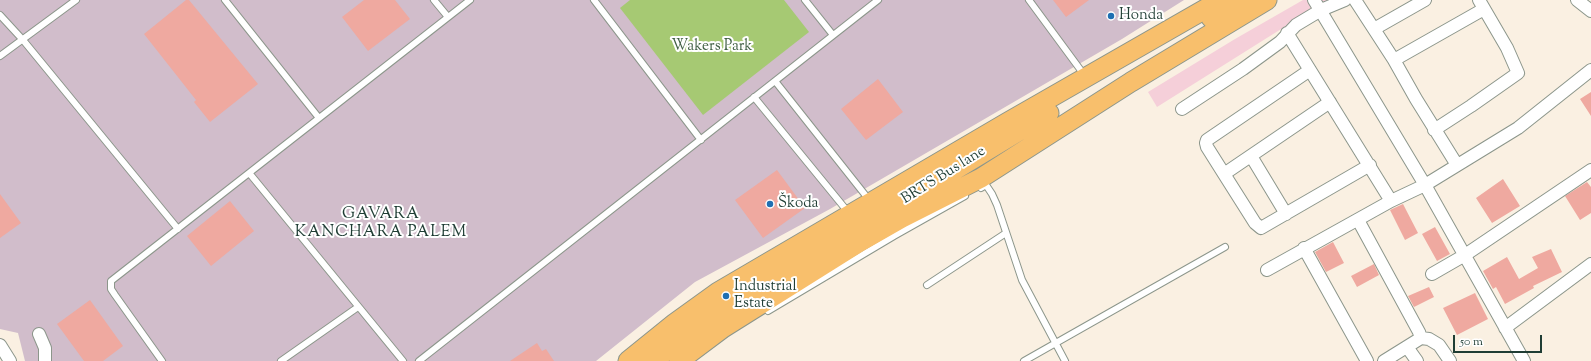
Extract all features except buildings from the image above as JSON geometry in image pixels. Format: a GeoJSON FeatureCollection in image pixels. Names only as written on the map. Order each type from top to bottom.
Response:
{"type":"FeatureCollection","features":[{"type":"Feature","properties":{"kind":"main road"},"geometry":{"type":"LineString","coordinates":[[652,361],[731,306],[863,233],[881,216],[1086,77],[1221,0]]}},
{"type":"Feature","properties":{"kind":"main road","name":"BRTS Bus lane"},"geometry":{"type":"LineString","coordinates":[[881,216],[1004,140],[1242,0]]}},
{"type":"Feature","properties":{"kind":"main road"},"geometry":{"type":"LineString","coordinates":[[628,361],[675,323],[718,292],[863,233],[881,216],[981,178],[1131,82],[1267,0]]}},
{"type":"Feature","properties":{"kind":"main road"},"geometry":{"type":"LineString","coordinates":[[683,360],[723,328],[860,242],[863,233]]}},
{"type":"Feature","properties":{"kind":"street"},"geometry":{"type":"LineString","coordinates":[[1314,0],[1425,185],[1524,361]]}},
{"type":"Feature","properties":{"kind":"street"},"geometry":{"type":"LineString","coordinates":[[1182,109],[1243,69],[1280,42],[1296,25],[1321,10],[1345,0]]}},
{"type":"Feature","properties":{"kind":"street"},"geometry":{"type":"LineString","coordinates":[[1355,0],[1394,60],[1434,130],[1457,166]]}},
{"type":"Feature","properties":{"kind":"street"},"geometry":{"type":"LineString","coordinates":[[1374,29],[1425,0]]}},
{"type":"Feature","properties":{"kind":"street"},"geometry":{"type":"LineString","coordinates":[[1577,0],[1591,11]]}},
{"type":"Feature","properties":{"kind":"street"},"geometry":{"type":"LineString","coordinates":[[1394,60],[1481,5],[1507,48],[1518,73],[1434,130]]}},
{"type":"Feature","properties":{"kind":"street"},"geometry":{"type":"LineString","coordinates":[[1287,33],[1391,201]]}},
{"type":"Feature","properties":{"kind":"street"},"geometry":{"type":"LineString","coordinates":[[1310,70],[1207,140],[1207,147],[1224,174],[1258,226],[1261,228],[1370,165]]}},
{"type":"Feature","properties":{"kind":"street"},"geometry":{"type":"LineString","coordinates":[[1267,270],[1304,248],[1391,201],[1425,185],[1457,166],[1518,128],[1591,70]]}},
{"type":"Feature","properties":{"kind":"street"},"geometry":{"type":"LineString","coordinates":[[1224,174],[1330,102]]}},
{"type":"Feature","properties":{"kind":"street"},"geometry":{"type":"LineString","coordinates":[[1252,156],[1286,214]]}},
{"type":"Feature","properties":{"kind":"street"},"geometry":{"type":"LineString","coordinates":[[1432,274],[1465,255],[1591,170]]}},
{"type":"Feature","properties":{"kind":"street"},"geometry":{"type":"LineString","coordinates":[[1358,220],[1421,338]]}},
{"type":"Feature","properties":{"kind":"street"},"geometry":{"type":"LineString","coordinates":[[1304,248],[1367,361]]}},
{"type":"Feature","properties":{"kind":"street"},"geometry":{"type":"LineString","coordinates":[[1505,328],[1591,264]]}},
{"type":"Feature","properties":{"kind":"street"},"geometry":{"type":"LineString","coordinates":[[39,334],[45,348],[45,361]]}},
{"type":"Feature","properties":{"kind":"street"},"geometry":{"type":"LineString","coordinates":[[1385,361],[1421,338],[1429,339],[1439,345],[1450,361]]}},
{"type":"Feature","properties":{"kind":"street"},"geometry":{"type":"LineString","coordinates":[[0,345],[10,361]]}},
{"type":"Feature","properties":{"kind":"street"},"geometry":{"type":"LineString","coordinates":[[1407,347],[1417,361]]}},
{"type":"Feature","properties":{"kind":"lane"},"geometry":{"type":"LineString","coordinates":[[0,56],[76,0]]}},
{"type":"Feature","properties":{"kind":"lane"},"geometry":{"type":"LineString","coordinates":[[225,0],[320,118]]}},
{"type":"Feature","properties":{"kind":"lane"},"geometry":{"type":"LineString","coordinates":[[434,0],[448,17]]}},
{"type":"Feature","properties":{"kind":"lane"},"geometry":{"type":"LineString","coordinates":[[162,361],[111,289],[111,281],[250,174],[470,0]]}},
{"type":"Feature","properties":{"kind":"lane"},"geometry":{"type":"LineString","coordinates":[[594,0],[701,140]]}},
{"type":"Feature","properties":{"kind":"lane"},"geometry":{"type":"LineString","coordinates":[[805,0],[833,36]]}},
{"type":"Feature","properties":{"kind":"lane"},"geometry":{"type":"LineString","coordinates":[[419,361],[878,0]]}},
{"type":"Feature","properties":{"kind":"lane"},"geometry":{"type":"LineString","coordinates":[[1029,0],[1086,77]]}},
{"type":"Feature","properties":{"kind":"lane"},"geometry":{"type":"LineString","coordinates":[[0,15],[23,40],[178,229]]}},
{"type":"Feature","properties":{"kind":"lane"},"geometry":{"type":"LineString","coordinates":[[775,81],[881,216],[986,185],[997,205],[1022,280],[1065,361]]}},
{"type":"Feature","properties":{"kind":"lane"},"geometry":{"type":"LineString","coordinates":[[754,97],[863,233],[762,314]]}},
{"type":"Feature","properties":{"kind":"lane"},"geometry":{"type":"LineString","coordinates":[[250,174],[403,361]]}},
{"type":"Feature","properties":{"kind":"lane"},"geometry":{"type":"LineString","coordinates":[[927,285],[1006,233]]}},
{"type":"Feature","properties":{"kind":"lane"},"geometry":{"type":"LineString","coordinates":[[1024,361],[1225,247]]}},
{"type":"Feature","properties":{"kind":"lane"},"geometry":{"type":"LineString","coordinates":[[281,361],[358,307]]}},
{"type":"Feature","properties":{"kind":"shaded area"},"geometry":{"type":"Polygon","coordinates":[[[0,0],[1184,0],[1122,39],[830,209],[695,282],[596,361],[25,361],[18,333],[0,329],[0,0]]]}},
{"type":"Feature","properties":{"kind":"shaded area"},"geometry":{"type":"Polygon","coordinates":[[[1303,0],[1332,0],[1313,9],[1157,107],[1148,92],[1303,0]]]}},
{"type":"Feature","properties":{"kind":"green space","name":"Wakers Park"},"geometry":{"type":"Polygon","coordinates":[[[630,0],[784,0],[809,32],[703,115],[620,8],[630,0]]]}},
{"type":"Feature","properties":{"kind":"place","name":"Honda"},"geometry":{"type":"Point","coordinates":[1111,16]}},
{"type":"Feature","properties":{"kind":"place","name":"Škoda"},"geometry":{"type":"Point","coordinates":[770,204]}},
{"type":"Feature","properties":{"kind":"place","name":"Industrial Estate"},"geometry":{"type":"Point","coordinates":[726,296]}},
{"type":"Feature","properties":{"kind":"district","name":"GAVARA KANCHARA PALEM"},"geometry":{"type":"Point","coordinates":[381,224]}}]}
